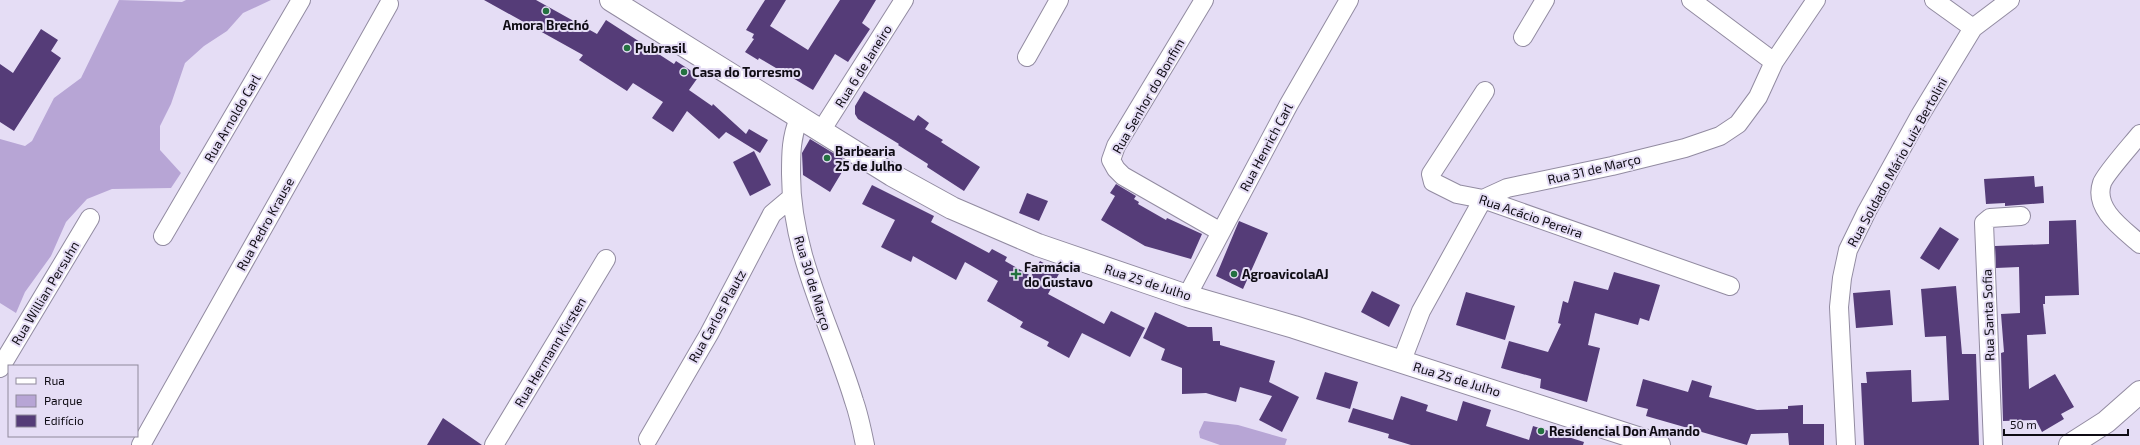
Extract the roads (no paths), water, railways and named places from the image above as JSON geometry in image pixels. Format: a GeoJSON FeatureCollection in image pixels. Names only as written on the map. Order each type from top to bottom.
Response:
{"type":"FeatureCollection","features":[{"type":"Feature","properties":{"kind":"main road","name":"Rua 25 de Julho"},"geometry":{"type":"LineString","coordinates":[[611,0],[821,132],[892,175],[952,208],[1038,244],[1187,296],[1294,327],[1659,445]]}},
{"type":"Feature","properties":{"kind":"main road"},"geometry":{"type":"LineString","coordinates":[[2070,445],[2106,422],[2140,392]]}},
{"type":"Feature","properties":{"kind":"street","name":"Rua Arnoldo Carl"},"geometry":{"type":"LineString","coordinates":[[163,236],[302,0]]}},
{"type":"Feature","properties":{"kind":"street","name":"Rua 6 de Janeiro"},"geometry":{"type":"LineString","coordinates":[[821,132],[904,0]]}},
{"type":"Feature","properties":{"kind":"street"},"geometry":{"type":"LineString","coordinates":[[1027,57],[1059,0]]}},
{"type":"Feature","properties":{"kind":"street","name":"Rua Senhor do Bonfim"},"geometry":{"type":"LineString","coordinates":[[1204,0],[1116,146],[1111,160],[1116,169],[1123,176],[1221,232]]}},
{"type":"Feature","properties":{"kind":"street","name":"Rua Henrich Carl"},"geometry":{"type":"LineString","coordinates":[[1187,296],[1289,104],[1349,0]]}},
{"type":"Feature","properties":{"kind":"street"},"geometry":{"type":"LineString","coordinates":[[1523,37],[1545,0]]}},
{"type":"Feature","properties":{"kind":"street"},"geometry":{"type":"LineString","coordinates":[[1691,0],[1774,62]]}},
{"type":"Feature","properties":{"kind":"street","name":"Rua 31 de Março"},"geometry":{"type":"LineString","coordinates":[[1483,199],[1507,188],[1612,166],[1685,148],[1720,136],[1738,124],[1758,97],[1774,62],[1816,0]]}},
{"type":"Feature","properties":{"kind":"street"},"geometry":{"type":"LineString","coordinates":[[1934,0],[1973,28]]}},
{"type":"Feature","properties":{"kind":"street","name":"Rua Soldado Mário Luiz Bertolini"},"geometry":{"type":"LineString","coordinates":[[1846,445],[1839,307],[1842,278],[1848,250],[1867,211],[1919,117],[1973,28],[2010,0]]}},
{"type":"Feature","properties":{"kind":"street","name":"Rua Pedro Krause"},"geometry":{"type":"LineString","coordinates":[[141,445],[389,4]]}},
{"type":"Feature","properties":{"kind":"street","name":"Rua Acácio Pereira"},"geometry":{"type":"LineString","coordinates":[[1485,91],[1431,174],[1433,182],[1441,188],[1457,194],[1483,199],[1730,286]]}},
{"type":"Feature","properties":{"kind":"street","name":"Rua 30 de Março"},"geometry":{"type":"LineString","coordinates":[[799,118],[792,137],[791,198],[802,254],[816,301],[854,400],[865,445]]}},
{"type":"Feature","properties":{"kind":"street"},"geometry":{"type":"LineString","coordinates":[[2140,134],[2102,182],[2100,199],[2108,214],[2116,223],[2140,244]]}},
{"type":"Feature","properties":{"kind":"street","name":"Rua Carlos Plautz"},"geometry":{"type":"LineString","coordinates":[[648,438],[709,334],[772,214],[791,198]]}},
{"type":"Feature","properties":{"kind":"street"},"geometry":{"type":"LineString","coordinates":[[1402,362],[1421,311],[1483,199]]}},
{"type":"Feature","properties":{"kind":"street","name":"Rua Santa Sofia"},"geometry":{"type":"LineString","coordinates":[[1993,445],[1984,223],[1990,218],[2020,216]]}},
{"type":"Feature","properties":{"kind":"street","name":"Rua Willian Persuhn"},"geometry":{"type":"LineString","coordinates":[[0,368],[90,218]]}},
{"type":"Feature","properties":{"kind":"street","name":"Rua Hermann Kirsten"},"geometry":{"type":"LineString","coordinates":[[494,445],[606,260]]}},
{"type":"Feature","properties":{"kind":"place","name":"Amora Brechó"},"geometry":{"type":"Point","coordinates":[546,11]}},
{"type":"Feature","properties":{"kind":"place","name":"Pubrasil"},"geometry":{"type":"Point","coordinates":[627,48]}},
{"type":"Feature","properties":{"kind":"place","name":"Casa do Torresmo"},"geometry":{"type":"Point","coordinates":[684,72]}},
{"type":"Feature","properties":{"kind":"place","name":"Barbearia 25 de Julho"},"geometry":{"type":"Point","coordinates":[827,158]}},
{"type":"Feature","properties":{"kind":"place","name":"Farmácia do Gustavo"},"geometry":{"type":"Point","coordinates":[1016,274]}},
{"type":"Feature","properties":{"kind":"place","name":"AgroavicolaAJ"},"geometry":{"type":"Point","coordinates":[1234,274]}},
{"type":"Feature","properties":{"kind":"place","name":"Residencial Don Amando"},"geometry":{"type":"Point","coordinates":[1541,431]}}]}
